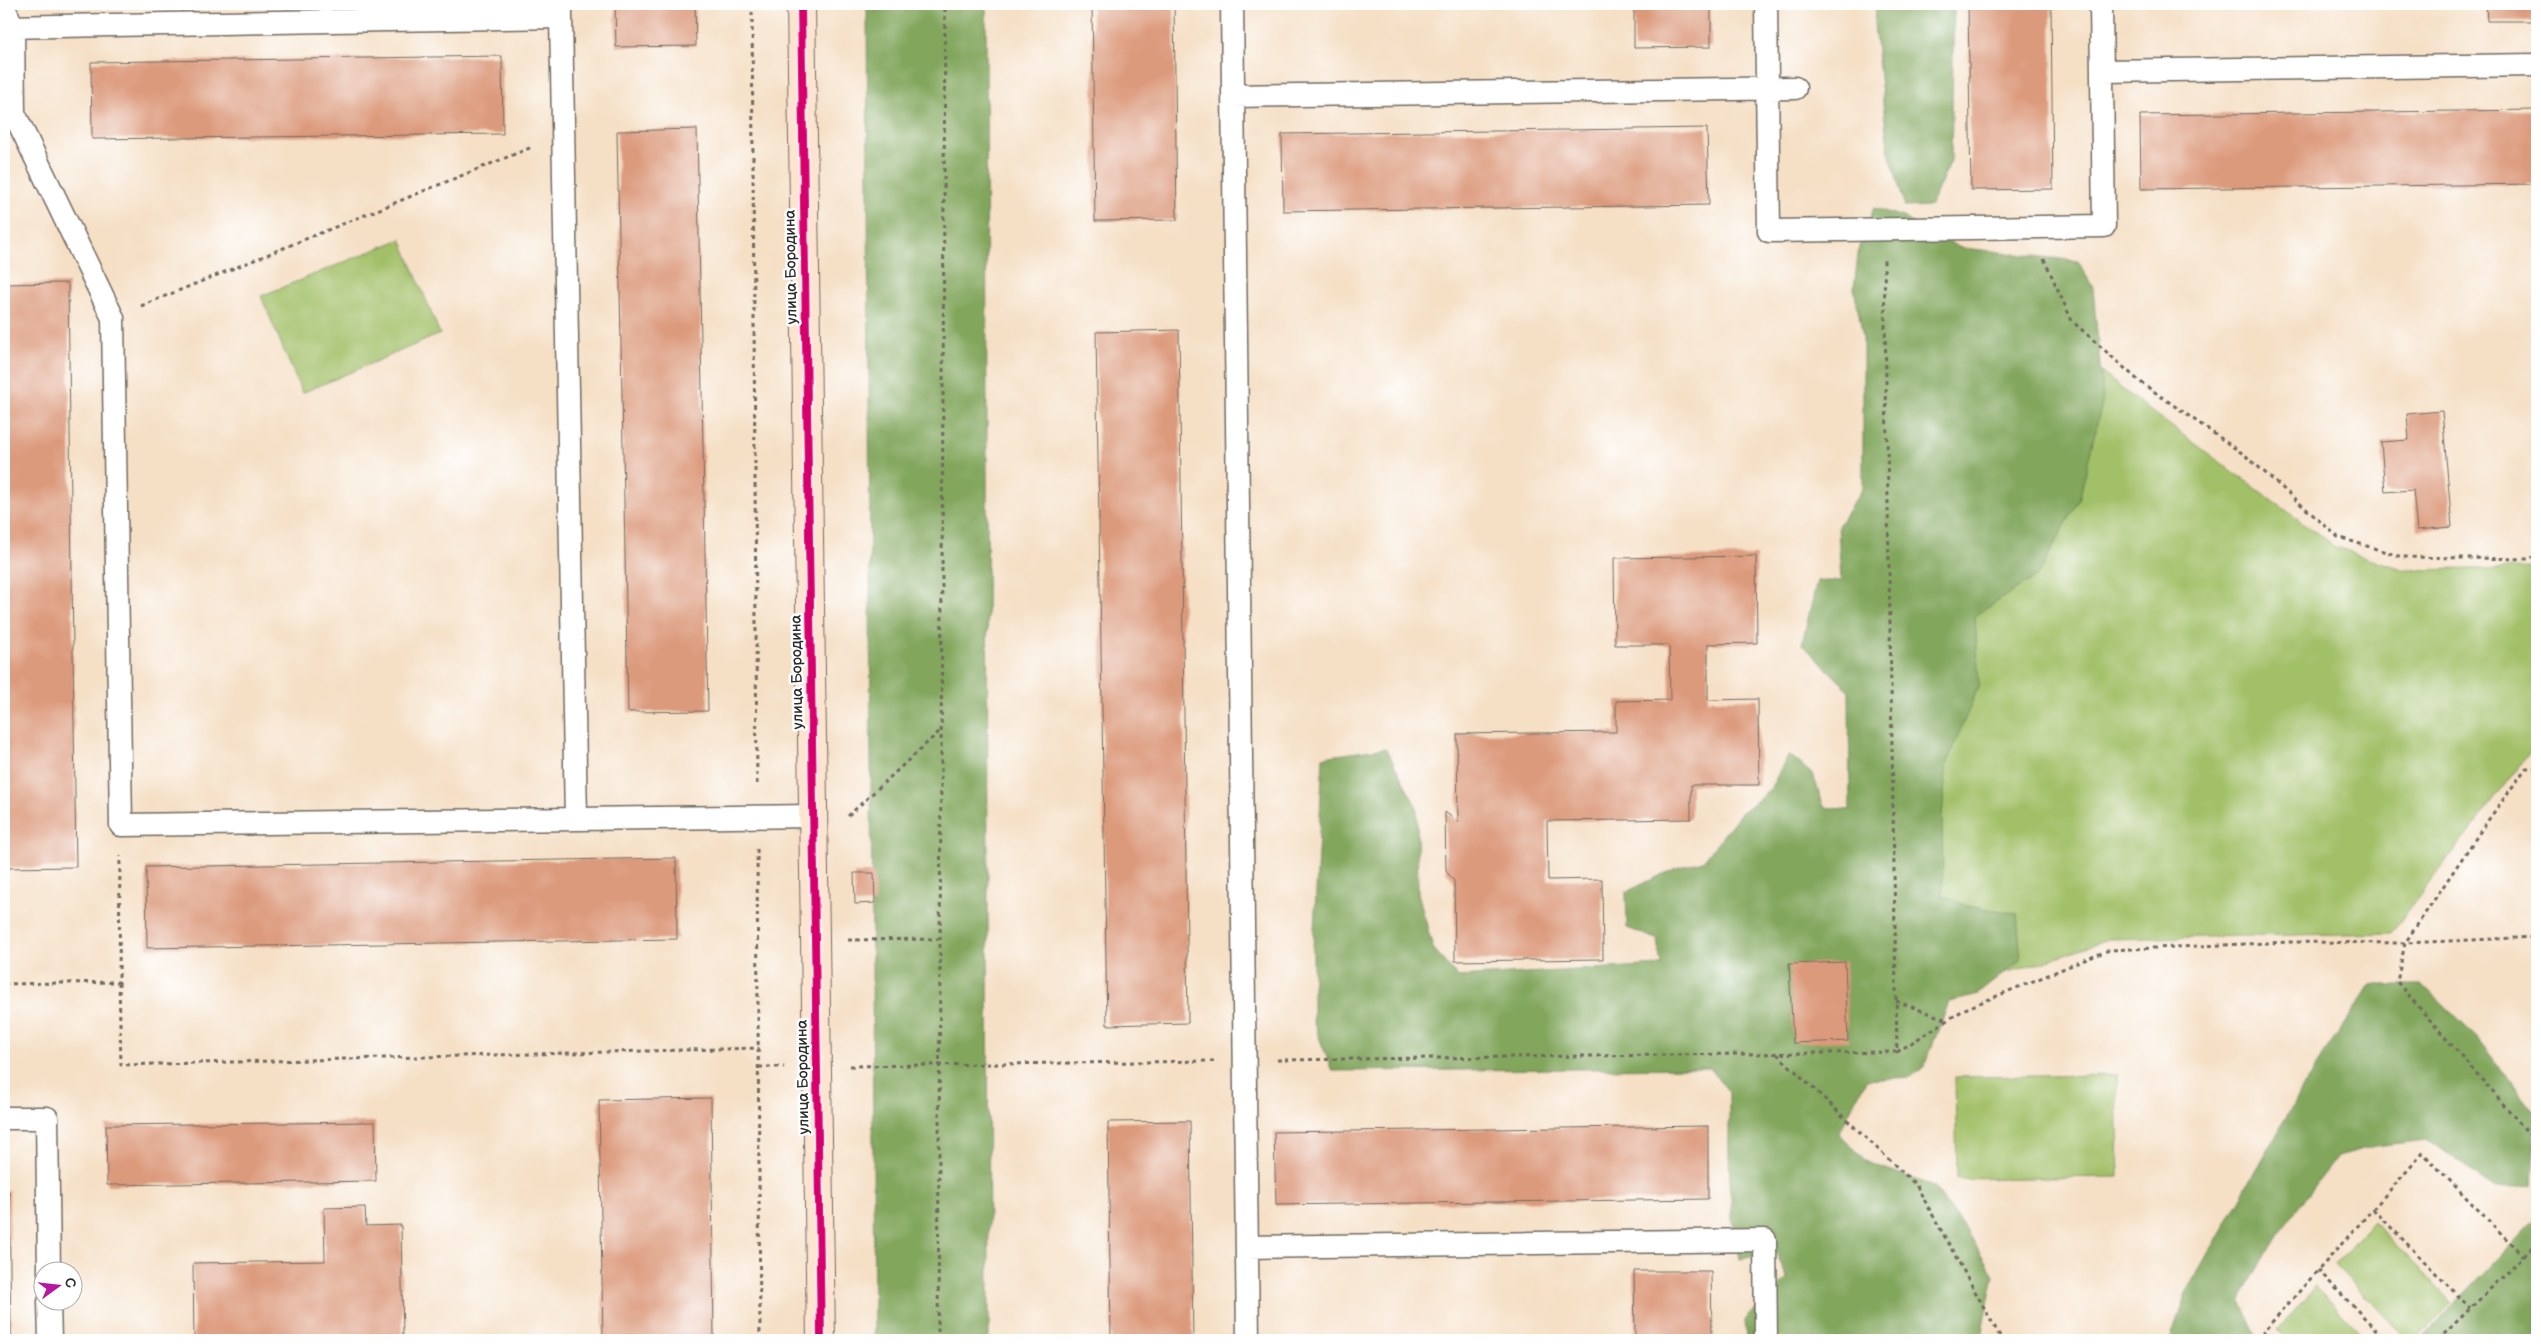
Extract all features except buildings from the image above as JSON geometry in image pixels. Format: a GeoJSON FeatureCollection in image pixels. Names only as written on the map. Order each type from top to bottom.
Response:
{"type":"FeatureCollection","features":[{"type":"Feature","properties":{"kind":"street","name":"улица Бородина"},"geometry":{"type":"LineString","coordinates":[[801,4],[821,1340]]}},
{"type":"Feature","properties":{"kind":"lane"},"geometry":{"type":"LineString","coordinates":[[1232,4],[1248,1340]]}},
{"type":"Feature","properties":{"kind":"lane"},"geometry":{"type":"LineString","coordinates":[[1766,4],[1769,231],[2104,226],[2101,4]]}},
{"type":"Feature","properties":{"kind":"lane"},"geometry":{"type":"LineString","coordinates":[[576,819],[561,10],[7,21],[14,113],[113,318],[121,825],[813,816]]}},
{"type":"Feature","properties":{"kind":"lane"},"geometry":{"type":"LineString","coordinates":[[2102,71],[2537,65]]}},
{"type":"Feature","properties":{"kind":"lane"},"geometry":{"type":"LineString","coordinates":[[1233,96],[1795,88]]}},
{"type":"Feature","properties":{"kind":"lane"},"geometry":{"type":"LineString","coordinates":[[4,1118],[47,1118],[49,1262]]}},
{"type":"Feature","properties":{"kind":"lane"},"geometry":{"type":"LineString","coordinates":[[1247,1247],[1764,1240],[1766,1340]]}},
{"type":"Feature","properties":{"kind":"lane"},"geometry":{"type":"LineString","coordinates":[[49,1312],[50,1340]]}},
{"type":"Feature","properties":{"kind":"path"},"geometry":{"type":"LineString","coordinates":[[752,4],[760,1340]]}},
{"type":"Feature","properties":{"kind":"path"},"geometry":{"type":"LineString","coordinates":[[938,1340],[945,4]]}},
{"type":"Feature","properties":{"kind":"path"},"geometry":{"type":"LineString","coordinates":[[113,318],[535,146]]}},
{"type":"Feature","properties":{"kind":"path"},"geometry":{"type":"LineString","coordinates":[[2030,228],[2072,321],[2139,381],[2246,456],[2338,537],[2402,557],[2529,558],[2537,554]]}},
{"type":"Feature","properties":{"kind":"path"},"geometry":{"type":"LineString","coordinates":[[1884,230],[1897,1052]]}},
{"type":"Feature","properties":{"kind":"path"},"geometry":{"type":"LineString","coordinates":[[814,848],[941,730]]}},
{"type":"Feature","properties":{"kind":"path"},"geometry":{"type":"LineString","coordinates":[[2537,768],[2526,768],[2484,826],[2405,943],[2397,982],[2537,1143]]}},
{"type":"Feature","properties":{"kind":"path"},"geometry":{"type":"LineString","coordinates":[[121,825],[119,982],[121,1066],[759,1048]]}},
{"type":"Feature","properties":{"kind":"path"},"geometry":{"type":"LineString","coordinates":[[759,1067],[1897,1052],[1974,1005],[2109,950],[2290,942],[2405,943],[2537,937]]}},
{"type":"Feature","properties":{"kind":"path"},"geometry":{"type":"LineString","coordinates":[[815,940],[940,939]]}},
{"type":"Feature","properties":{"kind":"path"},"geometry":{"type":"LineString","coordinates":[[4,984],[119,982]]}},
{"type":"Feature","properties":{"kind":"path"},"geometry":{"type":"LineString","coordinates":[[1896,1001],[1948,1020]]}},
{"type":"Feature","properties":{"kind":"path"},"geometry":{"type":"LineString","coordinates":[[1777,1054],[1916,1185],[2002,1340]]}},
{"type":"Feature","properties":{"kind":"path"},"geometry":{"type":"LineString","coordinates":[[2271,1340],[2263,1332],[2423,1153],[2523,1256]]}},
{"type":"Feature","properties":{"kind":"path"},"geometry":{"type":"LineString","coordinates":[[2373,1208],[2470,1308]]}},
{"type":"Feature","properties":{"kind":"path"},"geometry":{"type":"LineString","coordinates":[[2438,1340],[2537,1243]]}},
{"type":"Feature","properties":{"kind":"path"},"geometry":{"type":"LineString","coordinates":[[2318,1270],[2386,1340]]}},
{"type":"Feature","properties":{"kind":"green space"},"geometry":{"type":"Polygon","coordinates":[[[867,4],[986,4],[989,1340],[874,1340],[867,4]]]}},
{"type":"Feature","properties":{"kind":"green space"},"geometry":{"type":"Polygon","coordinates":[[[1876,4],[1954,4],[1951,161],[1930,206],[1905,207],[1888,148],[1874,24],[1876,4]]]}},
{"type":"Feature","properties":{"kind":"green space"},"geometry":{"type":"Polygon","coordinates":[[[1874,208],[1903,217],[1939,239],[1964,248],[2078,261],[2093,288],[2103,398],[2079,500],[2038,575],[1975,616],[1979,685],[1947,762],[1942,816],[1943,896],[1967,906],[2017,913],[2021,960],[1975,996],[1949,1002],[1924,1067],[1911,1077],[1866,1080],[1839,1133],[1867,1162],[1933,1186],[1964,1227],[1994,1275],[1980,1340],[1746,1340],[1745,1320],[1787,1278],[1776,1252],[1740,1259],[1732,1218],[1729,1157],[1729,1092],[1710,1068],[1332,1071],[1313,1021],[1313,949],[1323,757],[1386,748],[1417,808],[1418,893],[1433,948],[1457,977],[1661,965],[1657,939],[1627,928],[1626,892],[1676,868],[1703,861],[1740,814],[1769,791],[1789,754],[1813,775],[1824,807],[1850,810],[1849,691],[1802,644],[1817,581],[1841,581],[1838,526],[1863,488],[1863,337],[1854,288],[1859,247],[1874,208]]]}},
{"type":"Feature","properties":{"kind":"green space"},"geometry":{"type":"Polygon","coordinates":[[[401,239],[440,334],[302,393],[261,296],[401,239]]]}},
{"type":"Feature","properties":{"kind":"green space"},"geometry":{"type":"Polygon","coordinates":[[[1910,333],[2079,354],[2138,402],[2336,547],[2405,570],[2537,568],[2537,750],[2529,753],[2391,933],[2109,939],[2036,964],[1934,993],[1910,333]]]}},
{"type":"Feature","properties":{"kind":"green space"},"geometry":{"type":"Polygon","coordinates":[[[2370,985],[2423,985],[2477,1038],[2536,1114],[2532,1185],[2496,1189],[2428,1140],[2375,1146],[2338,1156],[2277,1235],[2240,1302],[2259,1340],[2170,1340],[2186,1293],[2306,1082],[2370,985]]]}},
{"type":"Feature","properties":{"kind":"green space"},"geometry":{"type":"Polygon","coordinates":[[[2117,1075],[2119,1177],[1957,1179],[1955,1077],[2117,1075]]]}},
{"type":"Feature","properties":{"kind":"green space"},"geometry":{"type":"Polygon","coordinates":[[[2373,1221],[2452,1303],[2415,1340],[2408,1340],[2335,1265],[2373,1221]]]}},
{"type":"Feature","properties":{"kind":"green space"},"geometry":{"type":"Polygon","coordinates":[[[2533,1222],[2537,1223],[2537,1340],[2420,1340],[2533,1222]]]}},
{"type":"Feature","properties":{"kind":"green space"},"geometry":{"type":"Polygon","coordinates":[[[2316,1287],[2368,1340],[2288,1340],[2278,1331],[2316,1287]]]}},
{"type":"Feature","properties":{"kind":"cycle path"},"geometry":{"type":"LineString","coordinates":[[801,4],[821,1340]]}}]}
